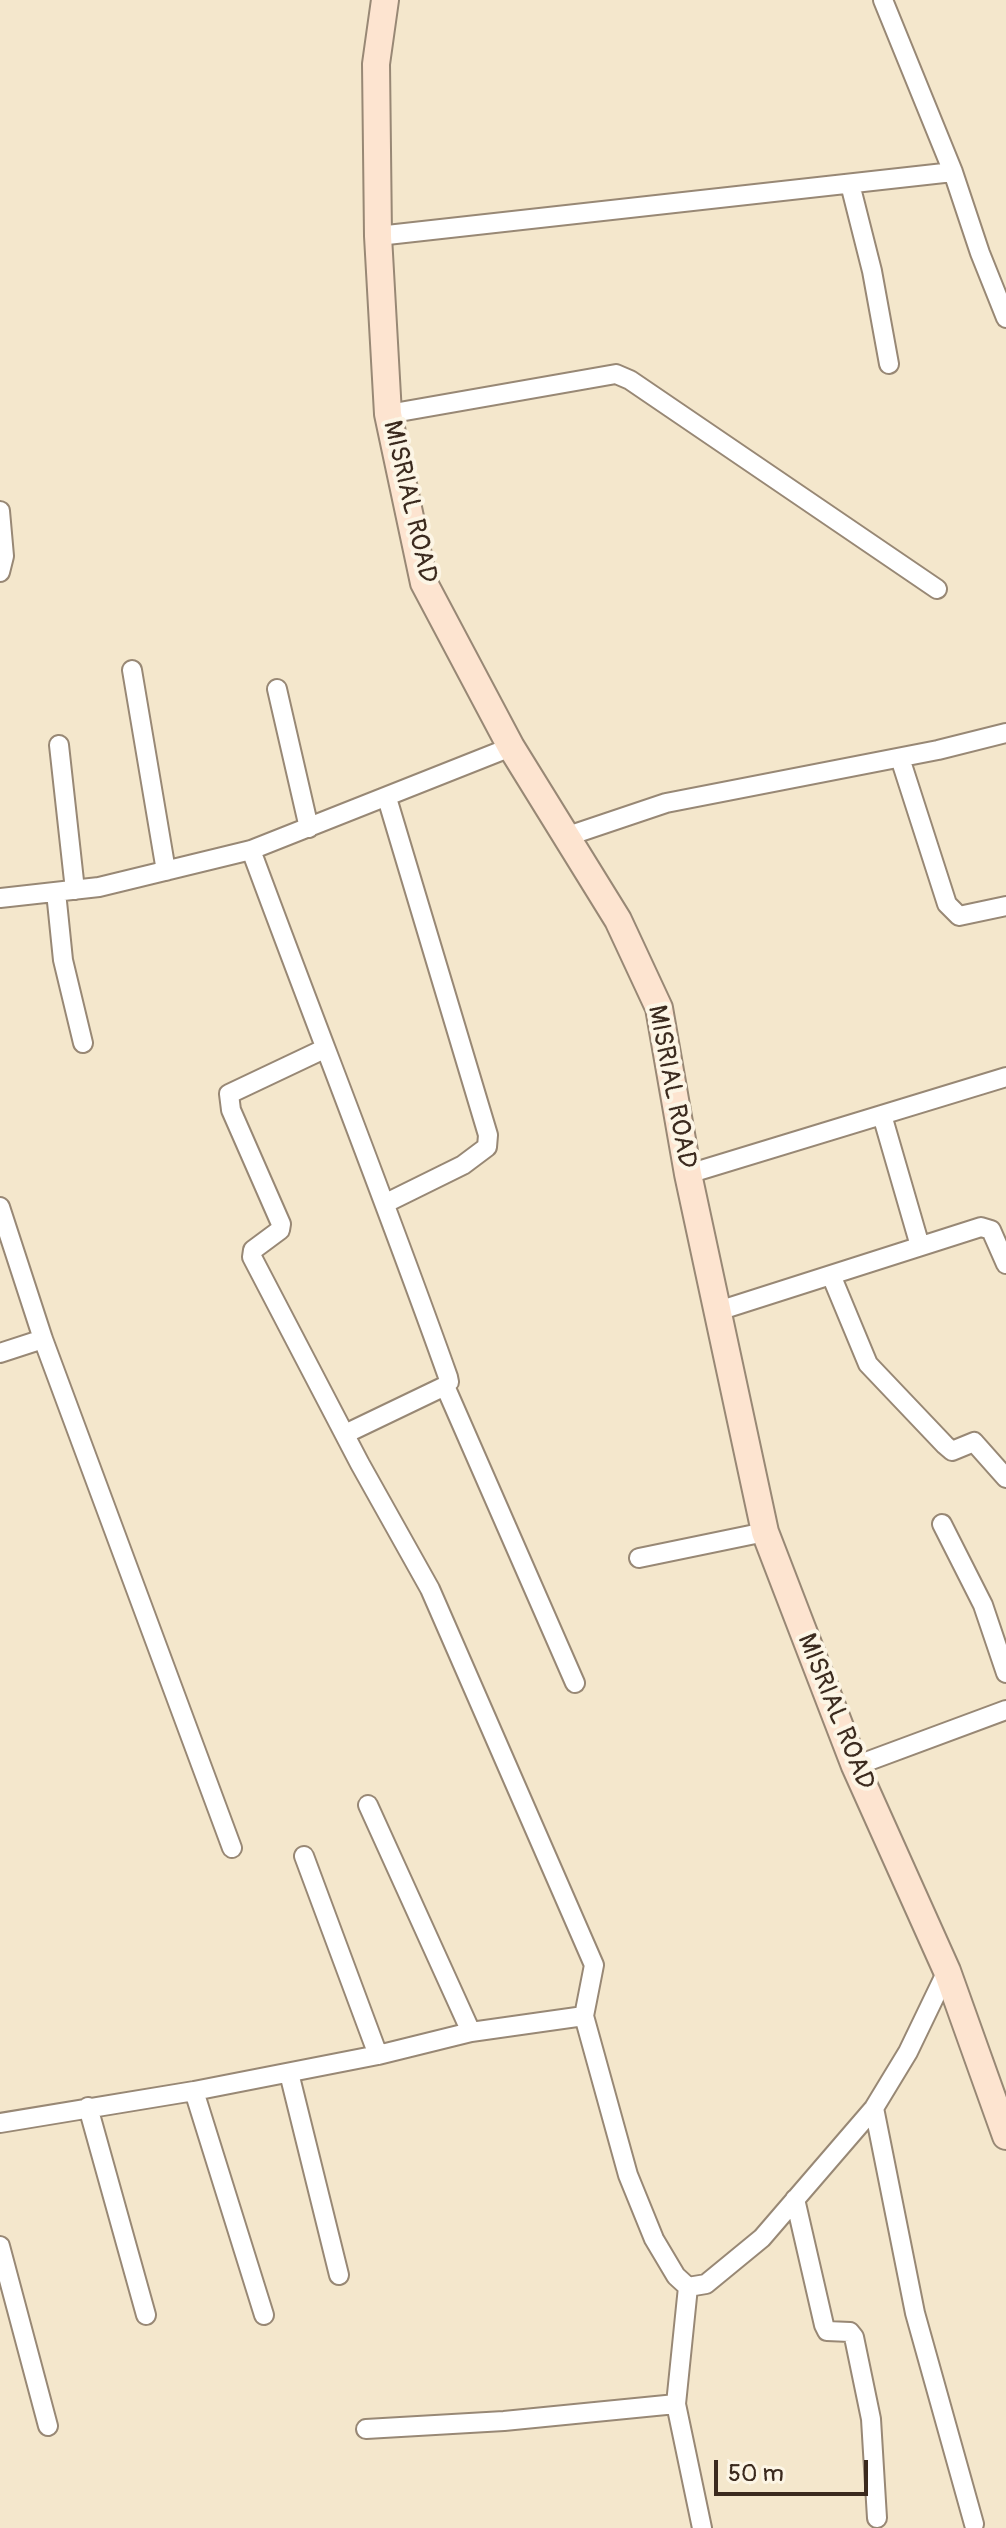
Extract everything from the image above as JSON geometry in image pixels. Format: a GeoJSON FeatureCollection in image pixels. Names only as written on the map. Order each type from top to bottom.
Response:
{"type":"FeatureCollection","features":[{"type":"Feature","properties":{"kind":"main road","name":"MISRIAL ROAD"},"geometry":{"type":"LineString","coordinates":[[385,0],[376,64],[378,236],[388,414],[424,583],[511,747],[618,920],[659,1008],[688,1174],[765,1532],[855,1766],[947,1971],[1006,2136]]}},
{"type":"Feature","properties":{"kind":"street"},"geometry":{"type":"LineString","coordinates":[[883,0],[953,172],[1006,318]]}},
{"type":"Feature","properties":{"kind":"street"},"geometry":{"type":"LineString","coordinates":[[378,236],[953,172]]}},
{"type":"Feature","properties":{"kind":"street"},"geometry":{"type":"LineString","coordinates":[[850,184],[872,271],[889,364]]}},
{"type":"Feature","properties":{"kind":"street"},"geometry":{"type":"LineString","coordinates":[[388,414],[616,374],[630,380],[937,589]]}},
{"type":"Feature","properties":{"kind":"street"},"geometry":{"type":"LineString","coordinates":[[0,511],[4,556],[0,572]]}},
{"type":"Feature","properties":{"kind":"street"},"geometry":{"type":"LineString","coordinates":[[132,670],[166,871]]}},
{"type":"Feature","properties":{"kind":"street"},"geometry":{"type":"LineString","coordinates":[[277,689],[309,828]]}},
{"type":"Feature","properties":{"kind":"street"},"geometry":{"type":"LineString","coordinates":[[565,837],[666,803],[900,758],[1006,733]]}},
{"type":"Feature","properties":{"kind":"street"},"geometry":{"type":"LineString","coordinates":[[59,745],[75,890]]}},
{"type":"Feature","properties":{"kind":"street"},"geometry":{"type":"LineString","coordinates":[[0,898],[99,887],[251,850],[511,747]]}},
{"type":"Feature","properties":{"kind":"street"},"geometry":{"type":"LineString","coordinates":[[900,758],[947,904],[959,916],[1006,905]]}},
{"type":"Feature","properties":{"kind":"street"},"geometry":{"type":"LineString","coordinates":[[386,1203],[463,1165],[487,1147],[488,1135],[387,798]]}},
{"type":"Feature","properties":{"kind":"street"},"geometry":{"type":"LineString","coordinates":[[251,850],[324,1049],[386,1203],[449,1382],[345,1434]]}},
{"type":"Feature","properties":{"kind":"street"},"geometry":{"type":"LineString","coordinates":[[56,892],[63,960],[83,1043]]}},
{"type":"Feature","properties":{"kind":"street"},"geometry":{"type":"LineString","coordinates":[[324,1049],[230,1091],[229,1099],[281,1224],[280,1230],[253,1250],[252,1257],[430,1589],[594,1965],[584,2016],[628,2175],[654,2239],[676,2276],[688,2287]]}},
{"type":"Feature","properties":{"kind":"street"},"geometry":{"type":"LineString","coordinates":[[688,1174],[1006,1077]]}},
{"type":"Feature","properties":{"kind":"street"},"geometry":{"type":"LineString","coordinates":[[882,1115],[920,1246]]}},
{"type":"Feature","properties":{"kind":"street"},"geometry":{"type":"LineString","coordinates":[[0,1207],[43,1339],[232,1848]]}},
{"type":"Feature","properties":{"kind":"street"},"geometry":{"type":"LineString","coordinates":[[718,1311],[986,1227],[991,1230],[1006,1264]]}},
{"type":"Feature","properties":{"kind":"street"},"geometry":{"type":"LineString","coordinates":[[831,1275],[868,1364],[952,1451],[974,1442],[1006,1478]]}},
{"type":"Feature","properties":{"kind":"street"},"geometry":{"type":"LineString","coordinates":[[0,1353],[43,1339]]}},
{"type":"Feature","properties":{"kind":"street"},"geometry":{"type":"LineString","coordinates":[[445,1386],[575,1683]]}},
{"type":"Feature","properties":{"kind":"street"},"geometry":{"type":"LineString","coordinates":[[942,1524],[983,1605],[1006,1673]]}},
{"type":"Feature","properties":{"kind":"street"},"geometry":{"type":"LineString","coordinates":[[639,1558],[765,1532]]}},
{"type":"Feature","properties":{"kind":"street"},"geometry":{"type":"LineString","coordinates":[[855,1766],[1006,1710]]}},
{"type":"Feature","properties":{"kind":"street"},"geometry":{"type":"LineString","coordinates":[[368,1805],[471,2032]]}},
{"type":"Feature","properties":{"kind":"street"},"geometry":{"type":"LineString","coordinates":[[304,1856],[378,2055]]}},
{"type":"Feature","properties":{"kind":"street"},"geometry":{"type":"LineString","coordinates":[[688,2287],[706,2284],[751,2247],[874,2108],[908,2052],[947,1971]]}},
{"type":"Feature","properties":{"kind":"street"},"geometry":{"type":"LineString","coordinates":[[0,2123],[289,2073],[471,2032],[584,2016]]}},
{"type":"Feature","properties":{"kind":"street"},"geometry":{"type":"LineString","coordinates":[[289,2073],[339,2275]]}},
{"type":"Feature","properties":{"kind":"street"},"geometry":{"type":"LineString","coordinates":[[194,2091],[264,2315]]}},
{"type":"Feature","properties":{"kind":"street"},"geometry":{"type":"LineString","coordinates":[[88,2107],[146,2315]]}},
{"type":"Feature","properties":{"kind":"street"},"geometry":{"type":"LineString","coordinates":[[874,2108],[915,2313],[974,2524]]}},
{"type":"Feature","properties":{"kind":"street"},"geometry":{"type":"LineString","coordinates":[[795,2199],[824,2325],[833,2333],[845,2331],[854,2337],[871,2419],[877,2518]]}},
{"type":"Feature","properties":{"kind":"street"},"geometry":{"type":"LineString","coordinates":[[0,2246],[48,2426]]}},
{"type":"Feature","properties":{"kind":"street"},"geometry":{"type":"LineString","coordinates":[[688,2287],[676,2404],[702,2528]]}},
{"type":"Feature","properties":{"kind":"street"},"geometry":{"type":"LineString","coordinates":[[366,2429],[504,2421],[676,2404]]}}]}
